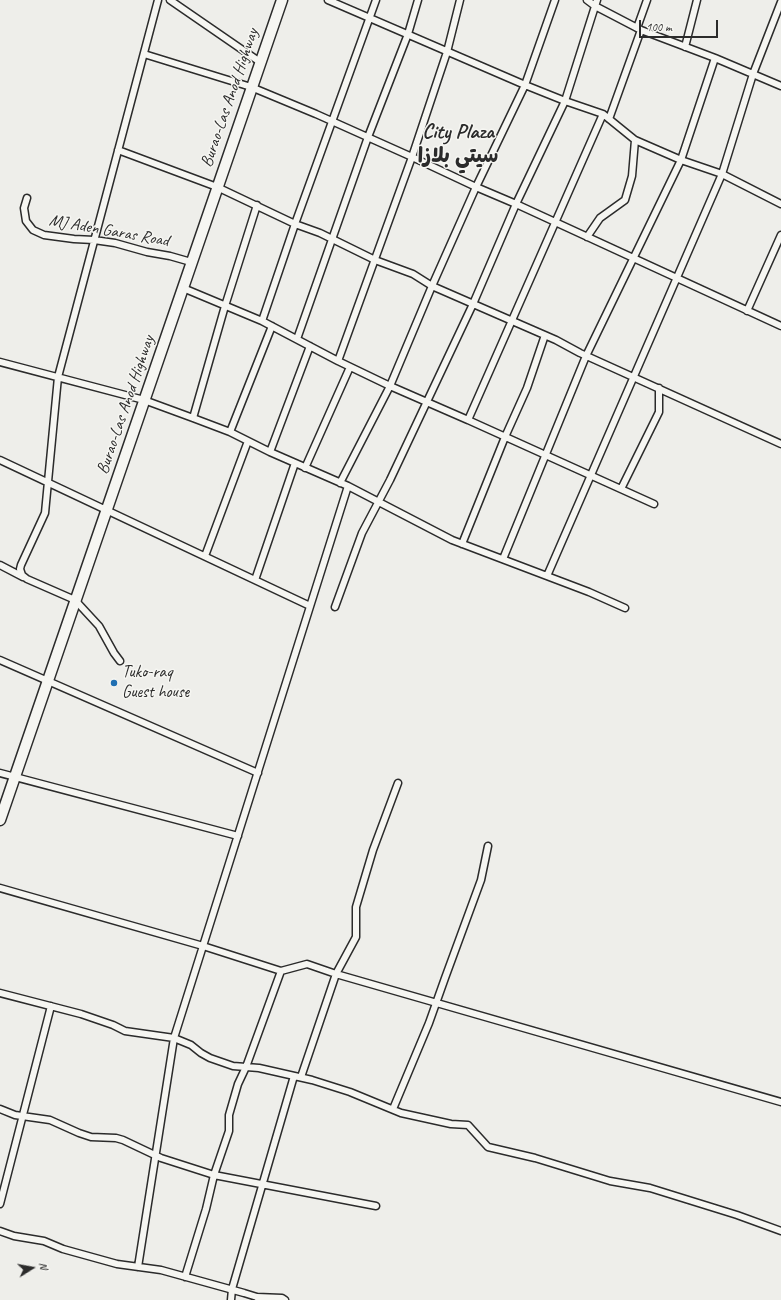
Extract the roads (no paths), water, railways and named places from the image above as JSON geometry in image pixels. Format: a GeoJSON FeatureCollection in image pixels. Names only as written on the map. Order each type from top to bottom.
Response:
{"type":"FeatureCollection","features":[{"type":"Feature","properties":{"kind":"highway","name":"Burao-Las Anod Highway"},"geometry":{"type":"LineString","coordinates":[[0,820],[282,0]]}},
{"type":"Feature","properties":{"kind":"street"},"geometry":{"type":"LineString","coordinates":[[27,579],[22,575],[21,565],[45,513],[58,377],[158,0]]}},
{"type":"Feature","properties":{"kind":"street"},"geometry":{"type":"LineString","coordinates":[[170,0],[260,62]]}},
{"type":"Feature","properties":{"kind":"street"},"geometry":{"type":"LineString","coordinates":[[328,0],[525,85],[603,114],[634,140],[681,160],[722,174],[781,204]]}},
{"type":"Feature","properties":{"kind":"street"},"geometry":{"type":"LineString","coordinates":[[262,321],[295,224],[376,0]]}},
{"type":"Feature","properties":{"kind":"street"},"geometry":{"type":"LineString","coordinates":[[296,339],[368,138],[408,34],[418,0]]}},
{"type":"Feature","properties":{"kind":"street"},"geometry":{"type":"LineString","coordinates":[[338,361],[412,157],[447,52],[460,0]]}},
{"type":"Feature","properties":{"kind":"street"},"geometry":{"type":"LineString","coordinates":[[340,482],[390,386],[476,187],[525,85],[555,0]]}},
{"type":"Feature","properties":{"kind":"street"},"geometry":{"type":"LineString","coordinates":[[587,0],[596,3],[639,29],[715,58],[781,86]]}},
{"type":"Feature","properties":{"kind":"street"},"geometry":{"type":"LineString","coordinates":[[609,119],[639,29],[647,0]]}},
{"type":"Feature","properties":{"kind":"street"},"geometry":{"type":"LineString","coordinates":[[684,47],[697,0]]}},
{"type":"Feature","properties":{"kind":"street"},"geometry":{"type":"LineString","coordinates":[[547,576],[722,174],[754,74],[781,2]]}},
{"type":"Feature","properties":{"kind":"street"},"geometry":{"type":"LineString","coordinates":[[334,607],[362,533],[427,402],[473,304],[516,204],[565,101],[596,3]]}},
{"type":"Feature","properties":{"kind":"street"},"geometry":{"type":"LineString","coordinates":[[144,54],[251,87],[412,157],[781,326]]}},
{"type":"Feature","properties":{"kind":"street"},"geometry":{"type":"LineString","coordinates":[[503,559],[586,356],[681,160],[715,58]]}},
{"type":"Feature","properties":{"kind":"street"},"geometry":{"type":"LineString","coordinates":[[468,420],[603,114]]}},
{"type":"Feature","properties":{"kind":"street"},"geometry":{"type":"LineString","coordinates":[[587,237],[600,218],[624,200],[632,176],[634,140]]}},
{"type":"Feature","properties":{"kind":"street"},"geometry":{"type":"LineString","coordinates":[[118,150],[217,187],[375,260],[413,274],[432,286],[545,335],[586,356],[781,444]]}},
{"type":"Feature","properties":{"kind":"street","name":"MJ Aden Garas Road"},"geometry":{"type":"LineString","coordinates":[[27,198],[25,201],[24,213],[26,221],[33,230],[44,235],[116,243],[191,262]]}},
{"type":"Feature","properties":{"kind":"street"},"geometry":{"type":"LineString","coordinates":[[193,418],[225,306],[257,205]]}},
{"type":"Feature","properties":{"kind":"street"},"geometry":{"type":"LineString","coordinates":[[747,311],[781,235]]}},
{"type":"Feature","properties":{"kind":"street"},"geometry":{"type":"LineString","coordinates":[[183,288],[262,321],[338,361],[390,386],[654,504]]}},
{"type":"Feature","properties":{"kind":"street"},"geometry":{"type":"LineString","coordinates":[[230,432],[272,326]]}},
{"type":"Feature","properties":{"kind":"street"},"geometry":{"type":"LineString","coordinates":[[462,544],[505,437],[528,388],[545,335]]}},
{"type":"Feature","properties":{"kind":"street"},"geometry":{"type":"LineString","coordinates":[[270,452],[310,346]]}},
{"type":"Feature","properties":{"kind":"street"},"geometry":{"type":"LineString","coordinates":[[0,362],[144,400],[230,432],[305,468],[340,482],[452,540],[589,592],[625,608]]}},
{"type":"Feature","properties":{"kind":"street"},"geometry":{"type":"LineString","coordinates":[[305,468],[350,367]]}},
{"type":"Feature","properties":{"kind":"street"},"geometry":{"type":"LineString","coordinates":[[621,489],[659,412],[659,388]]}},
{"type":"Feature","properties":{"kind":"street"},"geometry":{"type":"LineString","coordinates":[[205,556],[248,441]]}},
{"type":"Feature","properties":{"kind":"street"},"geometry":{"type":"LineString","coordinates":[[0,460],[310,606]]}},
{"type":"Feature","properties":{"kind":"street"},"geometry":{"type":"LineString","coordinates":[[255,580],[295,463]]}},
{"type":"Feature","properties":{"kind":"street"},"geometry":{"type":"LineString","coordinates":[[138,1267],[174,1038],[348,486]]}},
{"type":"Feature","properties":{"kind":"street"},"geometry":{"type":"LineString","coordinates":[[0,565],[27,579],[75,600],[99,626],[120,661]]}},
{"type":"Feature","properties":{"kind":"street"},"geometry":{"type":"LineString","coordinates":[[0,660],[258,772]]}},
{"type":"Feature","properties":{"kind":"street"},"geometry":{"type":"LineString","coordinates":[[0,773],[238,836]]}},
{"type":"Feature","properties":{"kind":"street"},"geometry":{"type":"LineString","coordinates":[[301,1077],[336,974],[356,937],[356,907],[373,850],[398,783]]}},
{"type":"Feature","properties":{"kind":"street"},"geometry":{"type":"LineString","coordinates":[[393,1109],[411,1069],[481,880],[488,846]]}},
{"type":"Feature","properties":{"kind":"street"},"geometry":{"type":"LineString","coordinates":[[0,888],[204,946],[281,971],[307,964],[336,974],[781,1102]]}},
{"type":"Feature","properties":{"kind":"street"},"geometry":{"type":"LineString","coordinates":[[185,1277],[228,1131],[229,1116],[238,1084],[246,1067],[281,971]]}},
{"type":"Feature","properties":{"kind":"street"},"geometry":{"type":"LineString","coordinates":[[0,993],[81,1014],[113,1025],[125,1031],[174,1038],[191,1045],[210,1058],[233,1066],[301,1077],[350,1092],[401,1112],[451,1124],[468,1125],[488,1147],[535,1158],[610,1181],[650,1188],[737,1215],[781,1231]]}},
{"type":"Feature","properties":{"kind":"street"},"geometry":{"type":"LineString","coordinates":[[0,1204],[51,1006]]}},
{"type":"Feature","properties":{"kind":"street"},"geometry":{"type":"LineString","coordinates":[[231,1300],[232,1289],[264,1185],[294,1076]]}},
{"type":"Feature","properties":{"kind":"street"},"geometry":{"type":"LineString","coordinates":[[0,1109],[15,1115],[50,1120],[79,1134],[104,1139],[116,1138],[123,1140],[155,1156],[214,1175],[376,1206]]}},
{"type":"Feature","properties":{"kind":"street"},"geometry":{"type":"LineString","coordinates":[[0,1232],[44,1241],[118,1264],[161,1270],[232,1289],[258,1299],[282,1298],[286,1300]]}},
{"type":"Feature","properties":{"kind":"place","name":"Tuko-raq Guest house"},"geometry":{"type":"Point","coordinates":[114,683]}},
{"type":"Feature","properties":{"kind":"district","name":"City Plaza سيتي بلازا"},"geometry":{"type":"Point","coordinates":[458,144]}}]}
